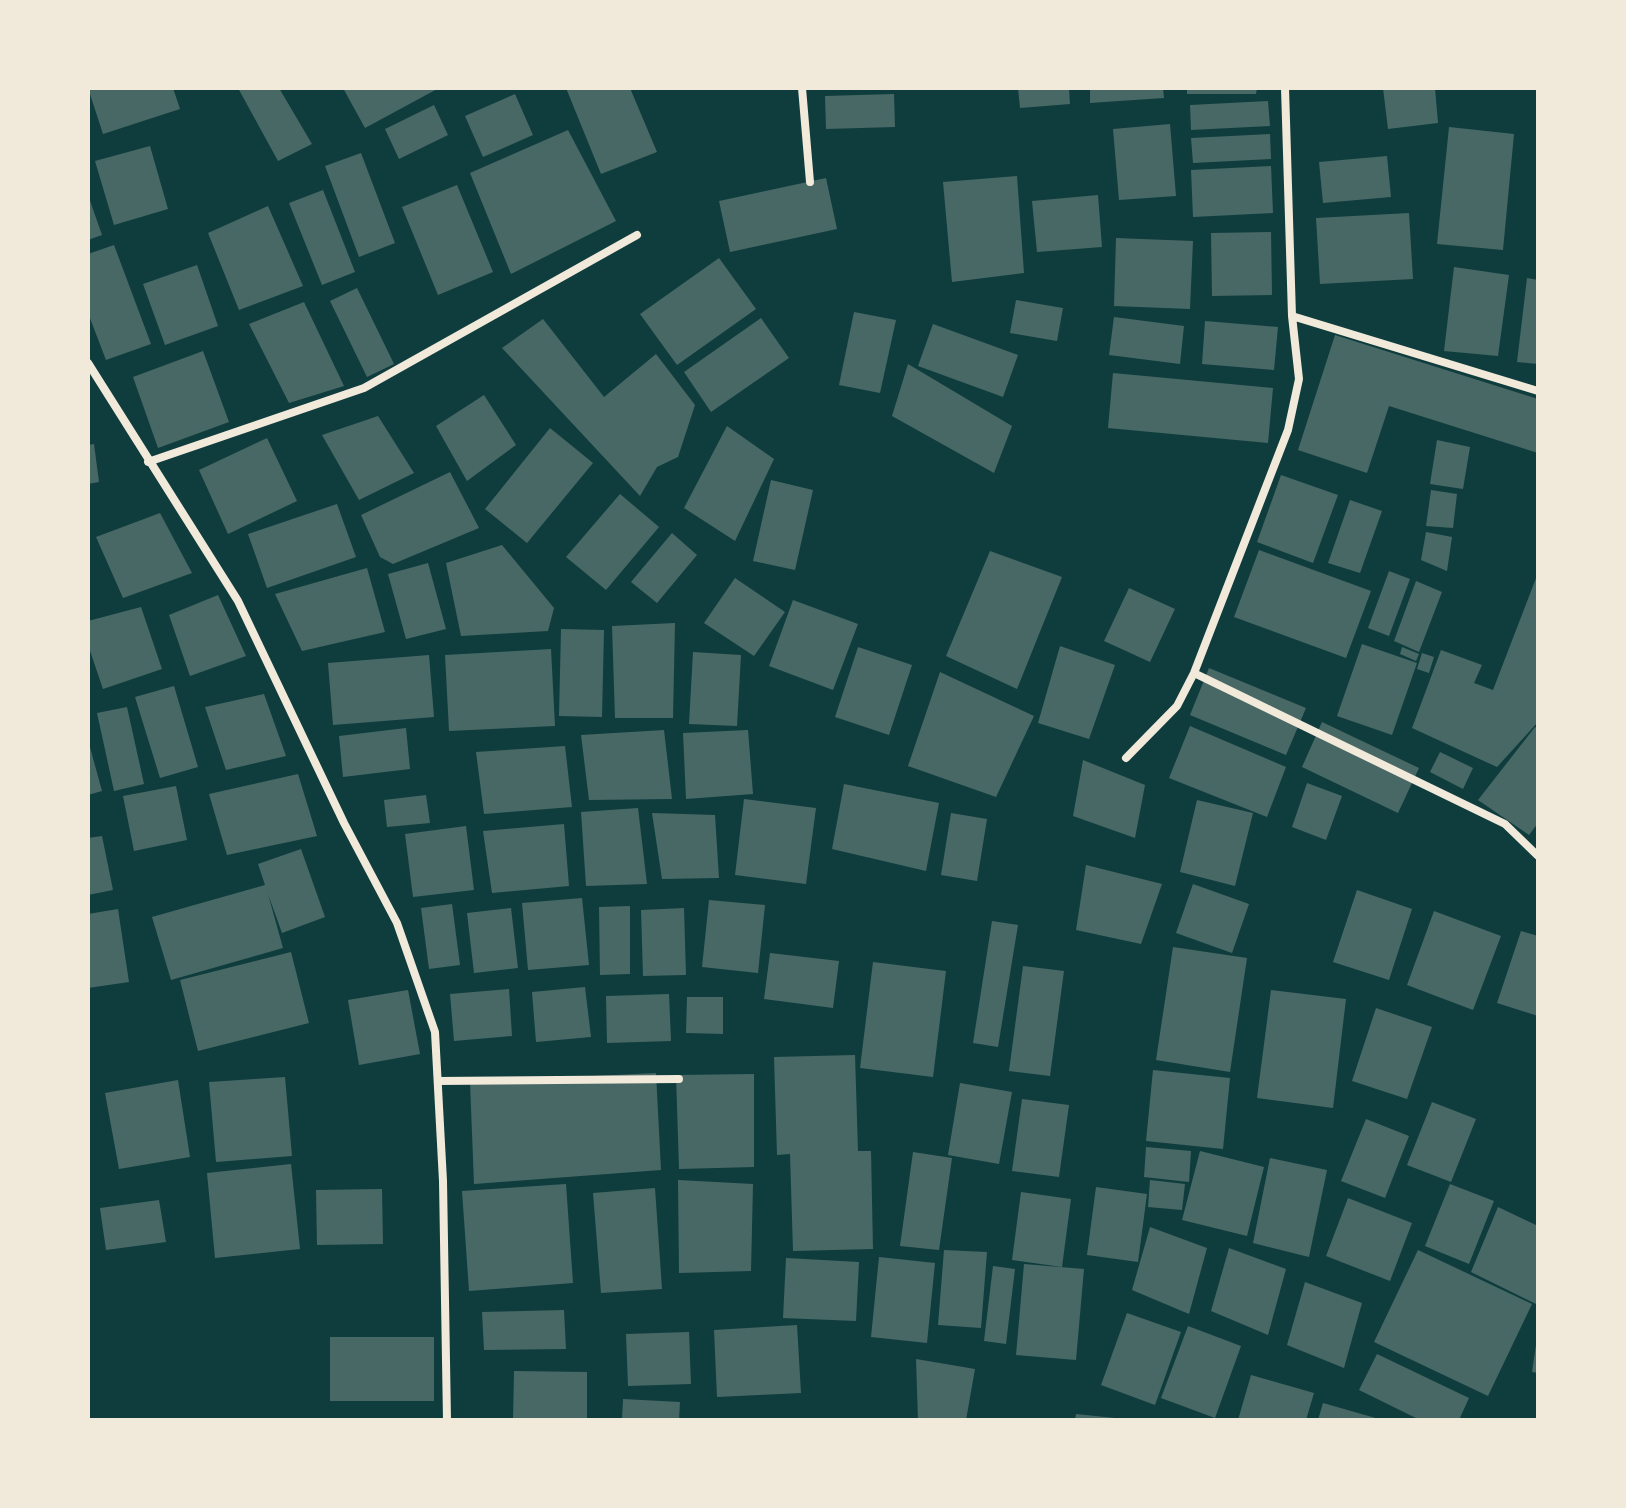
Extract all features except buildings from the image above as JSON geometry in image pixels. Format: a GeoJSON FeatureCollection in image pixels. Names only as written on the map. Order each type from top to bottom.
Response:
{"type":"FeatureCollection","features":[{"type":"Feature","properties":{"kind":"street"},"geometry":{"type":"LineString","coordinates":[[802,88],[810,182]]}},
{"type":"Feature","properties":{"kind":"street"},"geometry":{"type":"LineString","coordinates":[[1126,758],[1177,706],[1194,673],[1288,430],[1299,379],[1292,316],[1285,88]]}},
{"type":"Feature","properties":{"kind":"street"},"geometry":{"type":"LineString","coordinates":[[148,462],[364,388],[637,235]]}},
{"type":"Feature","properties":{"kind":"street"},"geometry":{"type":"LineString","coordinates":[[1292,316],[1538,391]]}},
{"type":"Feature","properties":{"kind":"street"},"geometry":{"type":"LineString","coordinates":[[88,363],[238,601],[344,823],[397,923],[435,1032],[447,1420]]}},
{"type":"Feature","properties":{"kind":"street"},"geometry":{"type":"LineString","coordinates":[[1194,673],[1505,824],[1538,856]]}},
{"type":"Feature","properties":{"kind":"street"},"geometry":{"type":"LineString","coordinates":[[438,1081],[679,1079]]}}]}
